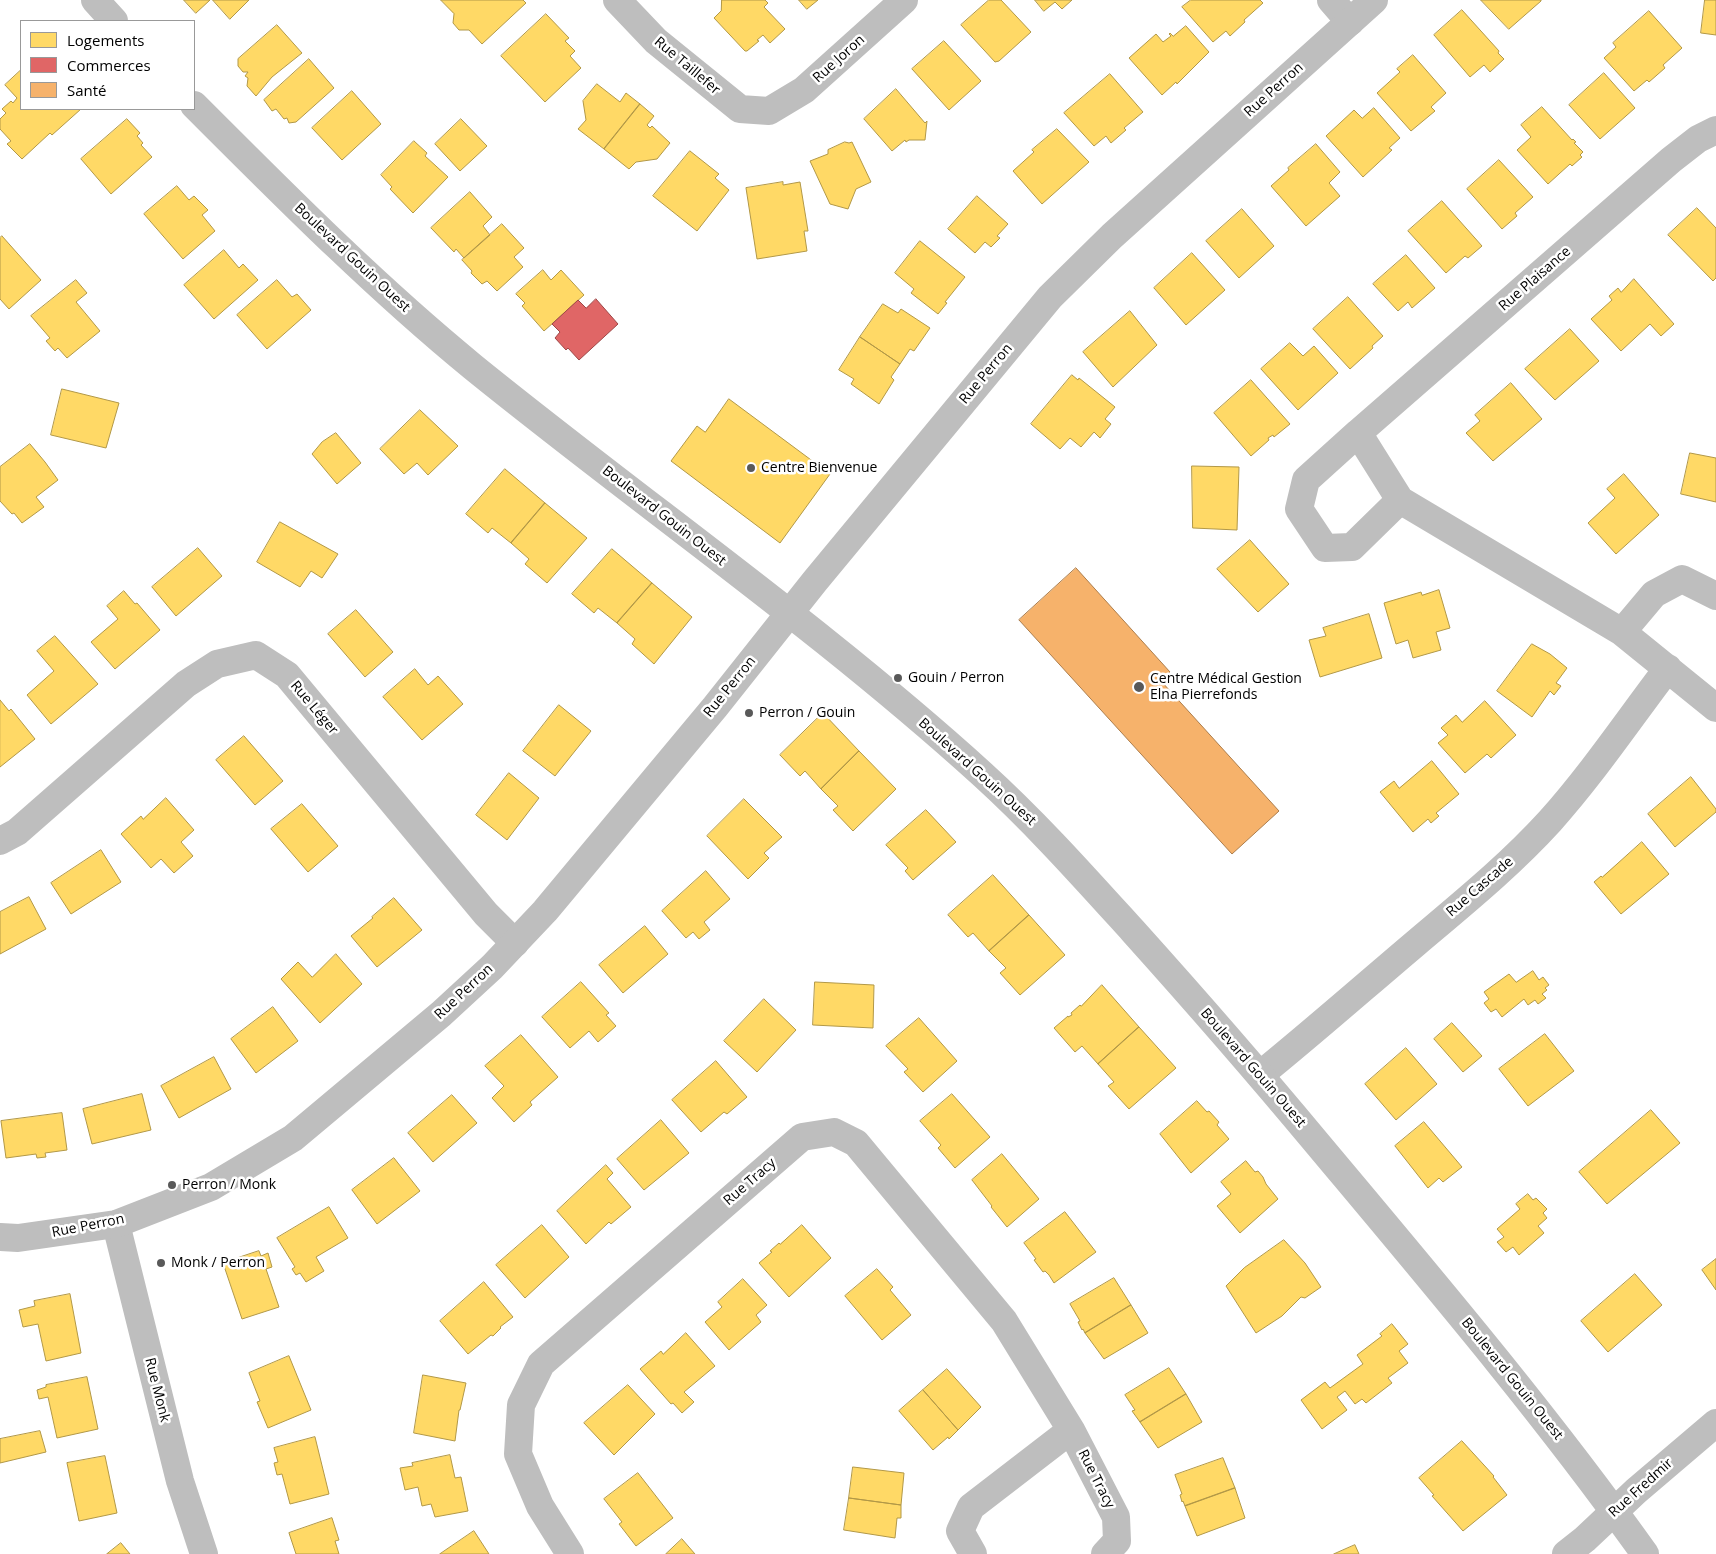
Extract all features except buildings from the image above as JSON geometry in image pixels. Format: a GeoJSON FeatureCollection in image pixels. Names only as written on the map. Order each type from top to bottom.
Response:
{"type":"FeatureCollection","features":[{"type":"Feature","properties":{"kind":"street"},"geometry":{"type":"LineString","coordinates":[[95,0],[113,20]]}},
{"type":"Feature","properties":{"kind":"street","name":"Rue Taillefer"},"geometry":{"type":"LineString","coordinates":[[617,0],[656,42],[740,109],[769,111]]}},
{"type":"Feature","properties":{"kind":"street","name":"Rue Joron"},"geometry":{"type":"LineString","coordinates":[[769,111],[804,90],[904,0]]}},
{"type":"Feature","properties":{"kind":"street"},"geometry":{"type":"LineString","coordinates":[[1331,0],[1350,22]]}},
{"type":"Feature","properties":{"kind":"street","name":"Rue Perron"},"geometry":{"type":"LineString","coordinates":[[0,1237],[18,1238],[116,1224],[211,1187],[293,1138],[441,1014],[515,943],[545,911],[978,383],[1068,279],[1112,236],[1374,0]]}},
{"type":"Feature","properties":{"kind":"street","name":"Boulevard Gouin Ouest"},"geometry":{"type":"LineString","coordinates":[[195,106],[352,261],[439,338],[570,444],[790,614],[927,726],[1019,809],[1110,906],[1260,1075],[1493,1354],[1615,1511],[1645,1554]]}},
{"type":"Feature","properties":{"kind":"street","name":"Rue Plaisance"},"geometry":{"type":"LineString","coordinates":[[1400,500],[1352,546],[1325,548],[1299,509],[1306,480],[1671,160],[1698,139],[1716,130]]}},
{"type":"Feature","properties":{"kind":"street"},"geometry":{"type":"LineString","coordinates":[[1358,433],[1400,500],[1622,632],[1716,708]]}},
{"type":"Feature","properties":{"kind":"street"},"geometry":{"type":"LineString","coordinates":[[1622,632],[1654,594],[1682,579],[1716,596]]}},
{"type":"Feature","properties":{"kind":"street","name":"Rue Léger"},"geometry":{"type":"LineString","coordinates":[[0,841],[16,832],[186,684],[217,664],[256,655],[287,676],[486,914],[515,943]]}},
{"type":"Feature","properties":{"kind":"street","name":"Rue Cascade"},"geometry":{"type":"LineString","coordinates":[[1260,1075],[1478,890],[1528,843],[1573,792],[1668,668]]}},
{"type":"Feature","properties":{"kind":"street","name":"Rue Tracy"},"geometry":{"type":"LineString","coordinates":[[570,1554],[540,1506],[518,1454],[521,1405],[541,1364],[802,1137],[834,1132],[856,1143],[1004,1321],[1071,1430],[1116,1517],[1117,1541],[1105,1554]]}},
{"type":"Feature","properties":{"kind":"street","name":"Rue Monk"},"geometry":{"type":"LineString","coordinates":[[116,1224],[180,1482],[204,1554]]}},
{"type":"Feature","properties":{"kind":"street","name":"Rue Fredmir"},"geometry":{"type":"LineString","coordinates":[[1566,1554],[1716,1423]]}},
{"type":"Feature","properties":{"kind":"street"},"geometry":{"type":"LineString","coordinates":[[973,1554],[960,1531],[971,1507],[1071,1430]]}},
{"type":"Feature","properties":{"kind":"place","name":"Centre Bienvenue"},"geometry":{"type":"Point","coordinates":[751,468]}},
{"type":"Feature","properties":{"kind":"place","name":"Gouin / Perron"},"geometry":{"type":"Point","coordinates":[898,678]}},
{"type":"Feature","properties":{"kind":"place","name":"Centre Médical Gestion Elna Pierrefonds"},"geometry":{"type":"Point","coordinates":[1139,687]}},
{"type":"Feature","properties":{"kind":"place","name":"Perron / Gouin"},"geometry":{"type":"Point","coordinates":[749,713]}},
{"type":"Feature","properties":{"kind":"place","name":"Perron / Monk"},"geometry":{"type":"Point","coordinates":[172,1185]}},
{"type":"Feature","properties":{"kind":"place","name":"Monk / Perron"},"geometry":{"type":"Point","coordinates":[161,1263]}}]}
